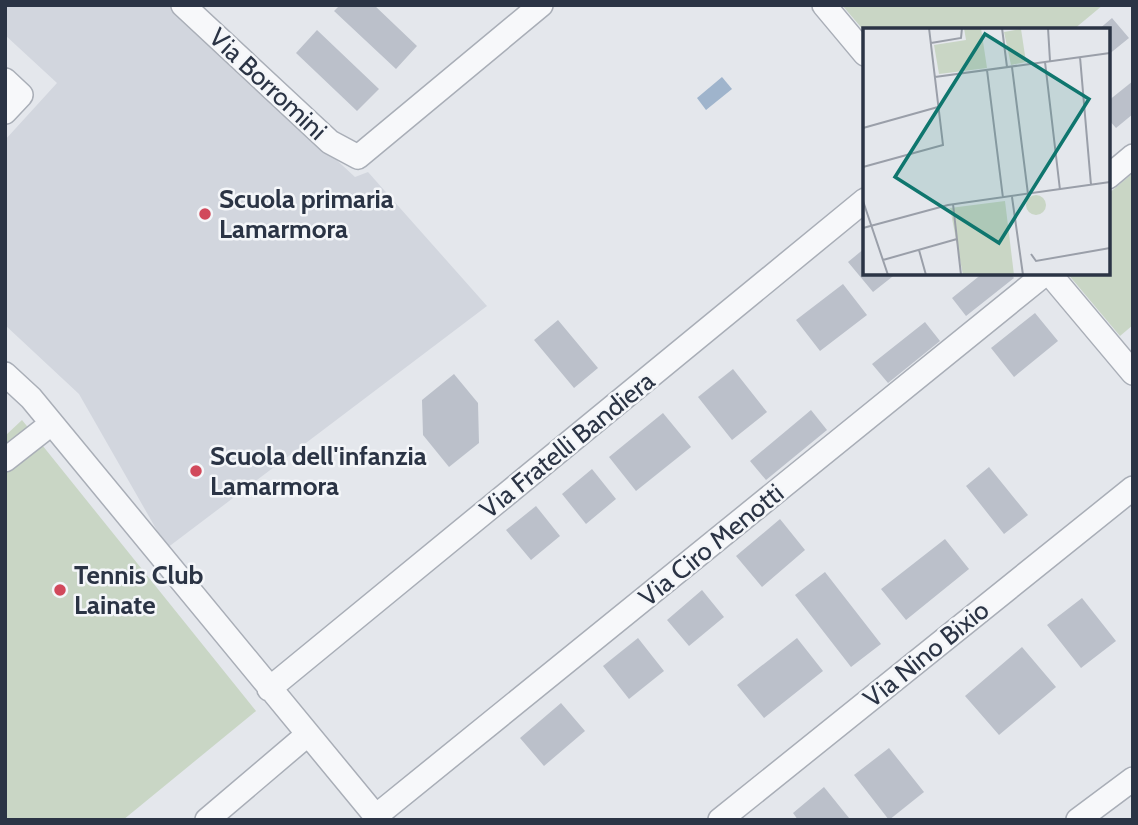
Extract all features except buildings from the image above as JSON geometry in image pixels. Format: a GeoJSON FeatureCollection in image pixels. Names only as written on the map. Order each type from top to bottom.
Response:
{"type":"FeatureCollection","features":[{"type":"Feature","properties":{"kind":"street","name":"Via Borromini"},"geometry":{"type":"LineString","coordinates":[[183,5],[330,142],[358,157],[541,5]]}},
{"type":"Feature","properties":{"kind":"street"},"geometry":{"type":"LineString","coordinates":[[824,5],[863,52]]}},
{"type":"Feature","properties":{"kind":"street"},"geometry":{"type":"LineString","coordinates":[[5,80],[21,95],[5,112]]}},
{"type":"Feature","properties":{"kind":"street"},"geometry":{"type":"LineString","coordinates":[[1110,175],[1133,156]]}},
{"type":"Feature","properties":{"kind":"street","name":"Via Fratelli Bandiera"},"geometry":{"type":"LineString","coordinates":[[269,689],[863,202]]}},
{"type":"Feature","properties":{"kind":"street","name":"Via Ciro Menotti"},"geometry":{"type":"LineString","coordinates":[[377,818],[1045,275]]}},
{"type":"Feature","properties":{"kind":"street"},"geometry":{"type":"LineString","coordinates":[[1049,275],[1133,373]]}},
{"type":"Feature","properties":{"kind":"street"},"geometry":{"type":"LineString","coordinates":[[5,374],[31,398],[377,818]]}},
{"type":"Feature","properties":{"kind":"street"},"geometry":{"type":"LineString","coordinates":[[5,460],[51,424]]}},
{"type":"Feature","properties":{"kind":"street","name":"Via Nino Bixio"},"geometry":{"type":"LineString","coordinates":[[720,820],[1133,488]]}},
{"type":"Feature","properties":{"kind":"street"},"geometry":{"type":"LineString","coordinates":[[206,820],[307,735]]}},
{"type":"Feature","properties":{"kind":"street"},"geometry":{"type":"LineString","coordinates":[[1078,820],[1133,779]]}},
{"type":"Feature","properties":{"kind":"shaded area","name":"Scuola primaria Lamarmora"},"geometry":{"type":"Polygon","coordinates":[[[5,5],[168,5],[355,177],[368,172],[487,306],[167,548],[79,394],[5,325],[5,140],[57,83],[5,35],[5,5]]]}},
{"type":"Feature","properties":{"kind":"green space"},"geometry":{"type":"Polygon","coordinates":[[[842,5],[1103,5],[1075,28],[863,30],[842,5]]]}},
{"type":"Feature","properties":{"kind":"green space"},"geometry":{"type":"Polygon","coordinates":[[[1133,173],[1133,325],[1120,336],[1069,275],[1110,275],[1110,192],[1133,173]]]}},
{"type":"Feature","properties":{"kind":"green space"},"geometry":{"type":"Polygon","coordinates":[[[22,420],[256,711],[123,820],[5,820],[5,436],[22,420]]]}},
{"type":"Feature","properties":{"kind":"water"},"geometry":{"type":"Polygon","coordinates":[[[722,77],[732,89],[706,110],[697,98],[722,77]]]}},
{"type":"Feature","properties":{"kind":"place","name":"Scuola primaria Lamarmora"},"geometry":{"type":"Point","coordinates":[205,214]}},
{"type":"Feature","properties":{"kind":"place","name":"Scuola dell'infanzia Lamarmora"},"geometry":{"type":"Point","coordinates":[196,471]}},
{"type":"Feature","properties":{"kind":"place","name":"Tennis Club Lainate"},"geometry":{"type":"Point","coordinates":[60,590]}}]}
